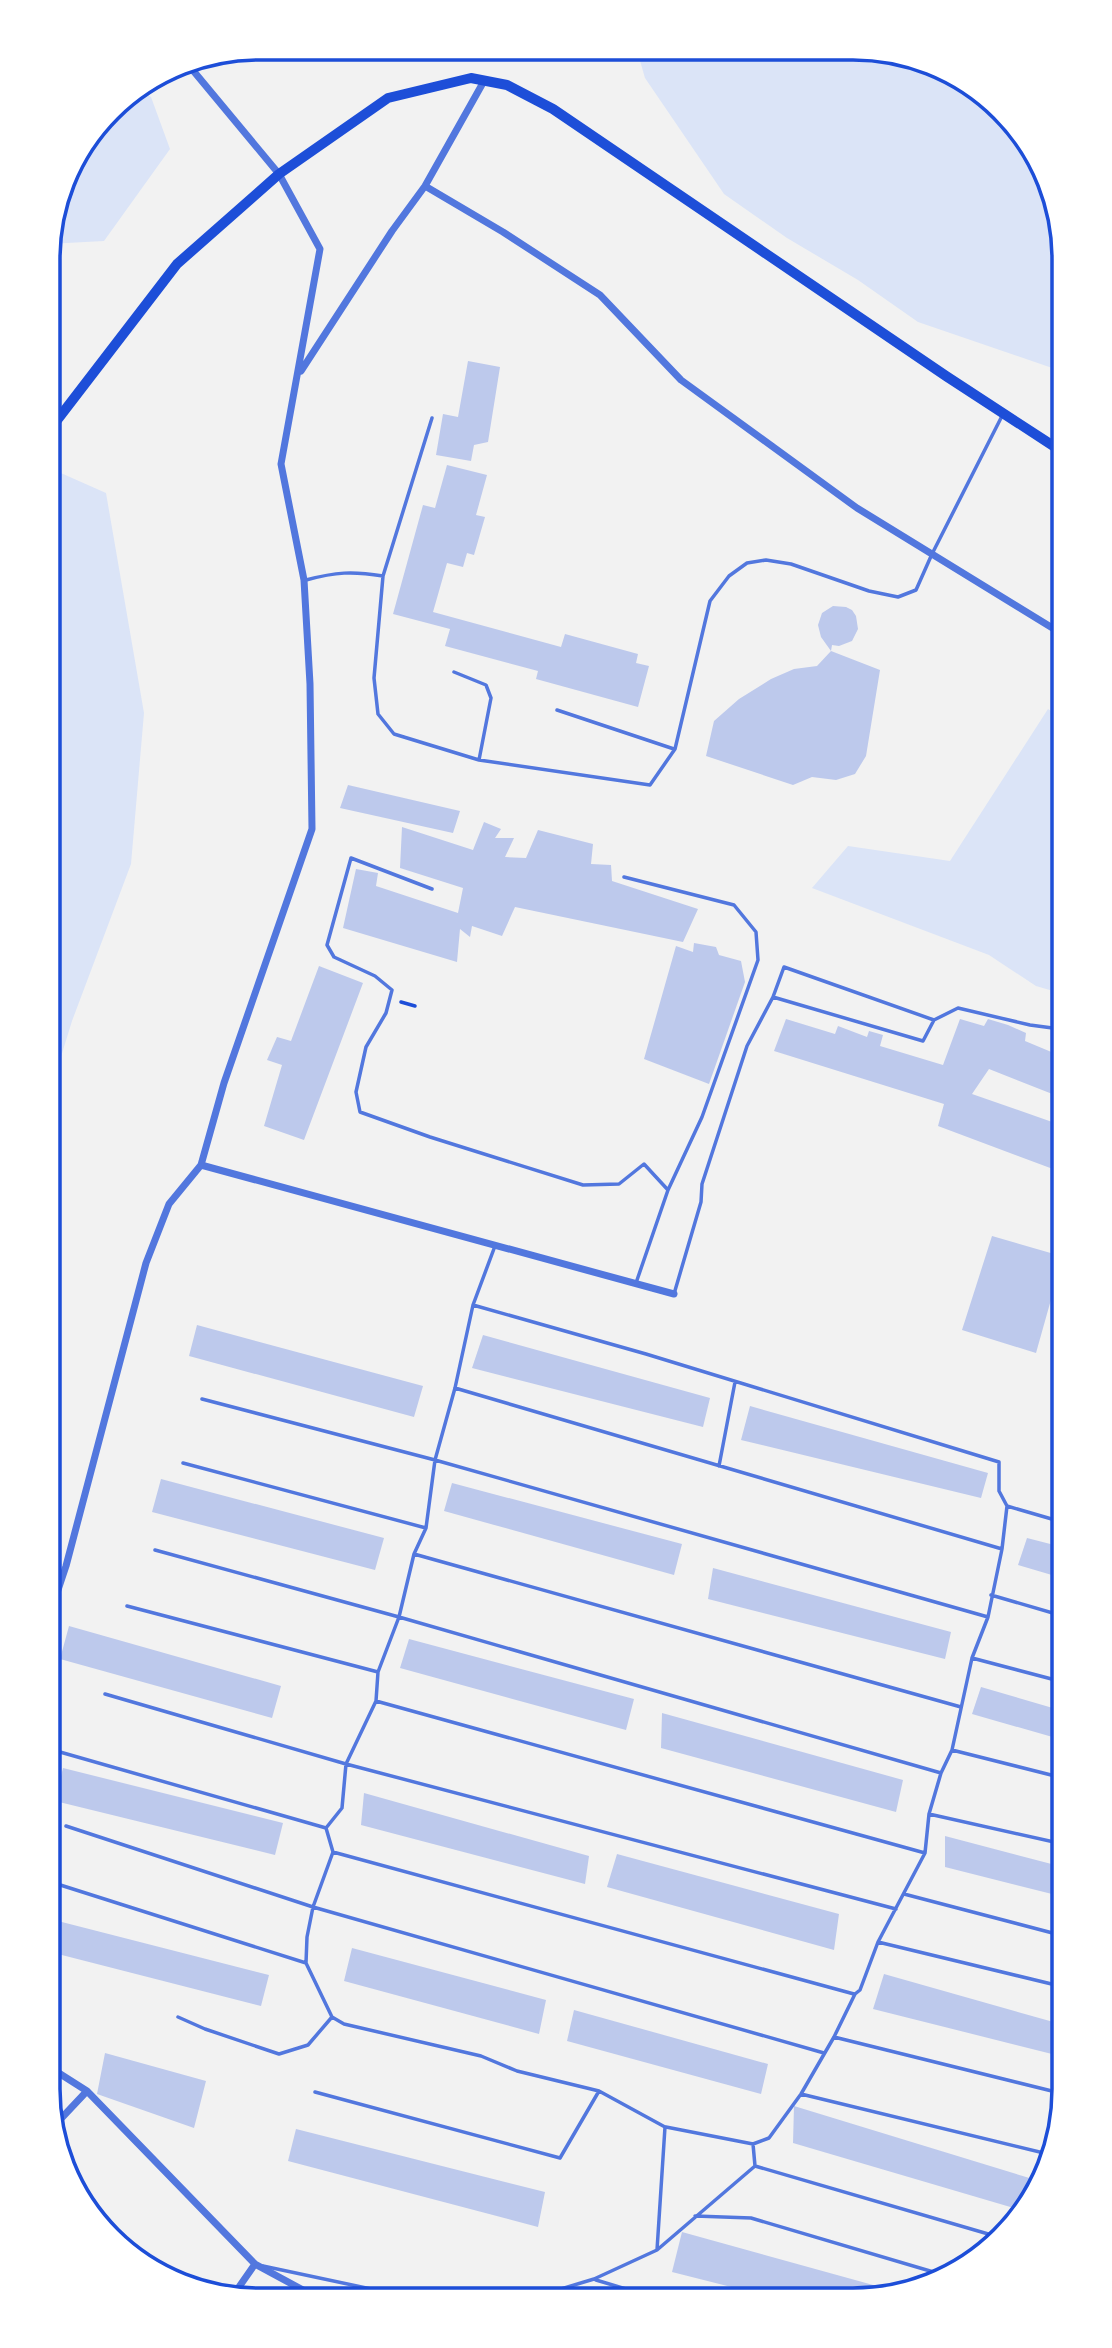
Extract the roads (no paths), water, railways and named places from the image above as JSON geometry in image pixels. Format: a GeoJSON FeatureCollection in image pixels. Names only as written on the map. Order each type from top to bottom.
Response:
{"type":"FeatureCollection","features":[{"type":"Feature","properties":{"kind":"main road"},"geometry":{"type":"LineString","coordinates":[[60,416],[177,264],[279,174],[388,98],[471,78],[507,85],[553,109],[1052,445]]}},
{"type":"Feature","properties":{"kind":"street"},"geometry":{"type":"LineString","coordinates":[[60,1584],[146,1263],[169,1204],[201,1165],[224,1083],[312,829],[310,684],[304,580],[281,464],[320,249],[279,174],[193,70]]}},
{"type":"Feature","properties":{"kind":"street"},"geometry":{"type":"LineString","coordinates":[[299,374],[392,231],[425,186],[484,81]]}},
{"type":"Feature","properties":{"kind":"street"},"geometry":{"type":"LineString","coordinates":[[425,186],[503,232],[600,295],[681,380],[857,508],[1052,628]]}},
{"type":"Feature","properties":{"kind":"street"},"geometry":{"type":"LineString","coordinates":[[201,1165],[674,1294]]}},
{"type":"Feature","properties":{"kind":"street"},"geometry":{"type":"LineString","coordinates":[[60,2074],[87,2091],[255,2264],[299,2288]]}},
{"type":"Feature","properties":{"kind":"street"},"geometry":{"type":"LineString","coordinates":[[61,2118],[87,2091]]}},
{"type":"Feature","properties":{"kind":"street"},"geometry":{"type":"LineString","coordinates":[[239,2287],[255,2264]]}},
{"type":"Feature","properties":{"kind":"lane"},"geometry":{"type":"LineString","coordinates":[[432,418],[383,576],[374,678],[378,714],[394,734],[479,760],[650,785],[674,749],[710,601],[729,576],[747,563],[766,560],[791,564],[869,591],[898,597],[916,590],[1003,414]]}},
{"type":"Feature","properties":{"kind":"lane"},"geometry":{"type":"LineString","coordinates":[[304,580],[335,573],[356,572],[383,576]]}},
{"type":"Feature","properties":{"kind":"lane"},"geometry":{"type":"LineString","coordinates":[[454,672],[486,685],[491,698],[479,760]]}},
{"type":"Feature","properties":{"kind":"lane"},"geometry":{"type":"LineString","coordinates":[[557,710],[674,749]]}},
{"type":"Feature","properties":{"kind":"lane"},"geometry":{"type":"LineString","coordinates":[[432,889],[351,858],[327,945],[334,957],[375,976],[393,990],[386,1013],[366,1047],[356,1092],[360,1112],[583,1185],[619,1184],[644,1164],[668,1190]]}},
{"type":"Feature","properties":{"kind":"lane"},"geometry":{"type":"LineString","coordinates":[[624,877],[734,905],[756,932],[758,960],[702,1116],[668,1190],[636,1283]]}},
{"type":"Feature","properties":{"kind":"lane"},"geometry":{"type":"LineString","coordinates":[[674,1294],[701,1202],[702,1184],[747,1046],[773,997],[784,967],[934,1020]]}},
{"type":"Feature","properties":{"kind":"lane"},"geometry":{"type":"LineString","coordinates":[[773,997],[923,1041],[934,1020],[958,1008],[1052,1028]]}},
{"type":"Feature","properties":{"kind":"lane"},"geometry":{"type":"LineString","coordinates":[[326,1828],[342,1808],[346,1764],[376,1701],[378,1672],[398,1617],[414,1553],[426,1528],[435,1460],[455,1388],[473,1305],[495,1246]]}},
{"type":"Feature","properties":{"kind":"lane"},"geometry":{"type":"LineString","coordinates":[[326,1828],[333,1852],[313,1907],[307,1937],[306,1963],[332,2017],[344,2024],[481,2056],[517,2071],[599,2091],[665,2127],[753,2144],[769,2138],[801,2094],[855,1994],[860,1990],[878,1942],[925,1853],[929,1814],[941,1773],[952,1750],[972,1658],[988,1617],[1002,1549],[1007,1506],[999,1491],[999,1462],[646,1354],[473,1305]]}},
{"type":"Feature","properties":{"kind":"lane"},"geometry":{"type":"LineString","coordinates":[[719,1466],[735,1381]]}},
{"type":"Feature","properties":{"kind":"lane"},"geometry":{"type":"LineString","coordinates":[[455,1388],[1002,1549]]}},
{"type":"Feature","properties":{"kind":"lane"},"geometry":{"type":"LineString","coordinates":[[202,1399],[435,1460],[988,1617]]}},
{"type":"Feature","properties":{"kind":"lane"},"geometry":{"type":"LineString","coordinates":[[184,1463],[426,1528]]}},
{"type":"Feature","properties":{"kind":"lane"},"geometry":{"type":"LineString","coordinates":[[1007,1506],[1052,1519]]}},
{"type":"Feature","properties":{"kind":"lane"},"geometry":{"type":"LineString","coordinates":[[155,1550],[941,1773]]}},
{"type":"Feature","properties":{"kind":"lane"},"geometry":{"type":"LineString","coordinates":[[414,1553],[962,1707]]}},
{"type":"Feature","properties":{"kind":"lane"},"geometry":{"type":"LineString","coordinates":[[991,1595],[1052,1613]]}},
{"type":"Feature","properties":{"kind":"lane"},"geometry":{"type":"LineString","coordinates":[[127,1606],[378,1672]]}},
{"type":"Feature","properties":{"kind":"lane"},"geometry":{"type":"LineString","coordinates":[[972,1658],[1052,1679]]}},
{"type":"Feature","properties":{"kind":"lane"},"geometry":{"type":"LineString","coordinates":[[105,1694],[346,1764],[897,1910]]}},
{"type":"Feature","properties":{"kind":"lane"},"geometry":{"type":"LineString","coordinates":[[376,1701],[925,1853]]}},
{"type":"Feature","properties":{"kind":"lane"},"geometry":{"type":"LineString","coordinates":[[952,1750],[1052,1774]]}},
{"type":"Feature","properties":{"kind":"lane"},"geometry":{"type":"LineString","coordinates":[[60,1752],[326,1828]]}},
{"type":"Feature","properties":{"kind":"lane"},"geometry":{"type":"LineString","coordinates":[[929,1814],[1052,1842]]}},
{"type":"Feature","properties":{"kind":"lane"},"geometry":{"type":"LineString","coordinates":[[66,1826],[313,1907],[824,2053]]}},
{"type":"Feature","properties":{"kind":"lane"},"geometry":{"type":"LineString","coordinates":[[333,1852],[855,1994]]}},
{"type":"Feature","properties":{"kind":"lane"},"geometry":{"type":"LineString","coordinates":[[60,1885],[306,1963]]}},
{"type":"Feature","properties":{"kind":"lane"},"geometry":{"type":"LineString","coordinates":[[904,1894],[1052,1933]]}},
{"type":"Feature","properties":{"kind":"lane"},"geometry":{"type":"LineString","coordinates":[[878,1942],[1052,1984]]}},
{"type":"Feature","properties":{"kind":"lane"},"geometry":{"type":"LineString","coordinates":[[178,2017],[217,2034],[279,2054],[308,2045],[332,2017]]}},
{"type":"Feature","properties":{"kind":"lane"},"geometry":{"type":"LineString","coordinates":[[834,2037],[1052,2091]]}},
{"type":"Feature","properties":{"kind":"lane"},"geometry":{"type":"LineString","coordinates":[[315,2092],[560,2158],[599,2091]]}},
{"type":"Feature","properties":{"kind":"lane"},"geometry":{"type":"LineString","coordinates":[[801,2094],[1042,2153]]}},
{"type":"Feature","properties":{"kind":"lane"},"geometry":{"type":"LineString","coordinates":[[657,2250],[665,2127]]}},
{"type":"Feature","properties":{"kind":"lane"},"geometry":{"type":"LineString","coordinates":[[753,2144],[755,2166]]}},
{"type":"Feature","properties":{"kind":"lane"},"geometry":{"type":"LineString","coordinates":[[564,2288],[594,2279],[657,2250],[755,2166]]}},
{"type":"Feature","properties":{"kind":"lane"},"geometry":{"type":"LineString","coordinates":[[755,2166],[990,2234]]}},
{"type":"Feature","properties":{"kind":"lane"},"geometry":{"type":"LineString","coordinates":[[695,2216],[751,2218],[933,2272]]}},
{"type":"Feature","properties":{"kind":"lane"},"geometry":{"type":"LineString","coordinates":[[255,2264],[367,2288]]}},
{"type":"Feature","properties":{"kind":"lane"},"geometry":{"type":"LineString","coordinates":[[594,2279],[623,2288]]}}]}
